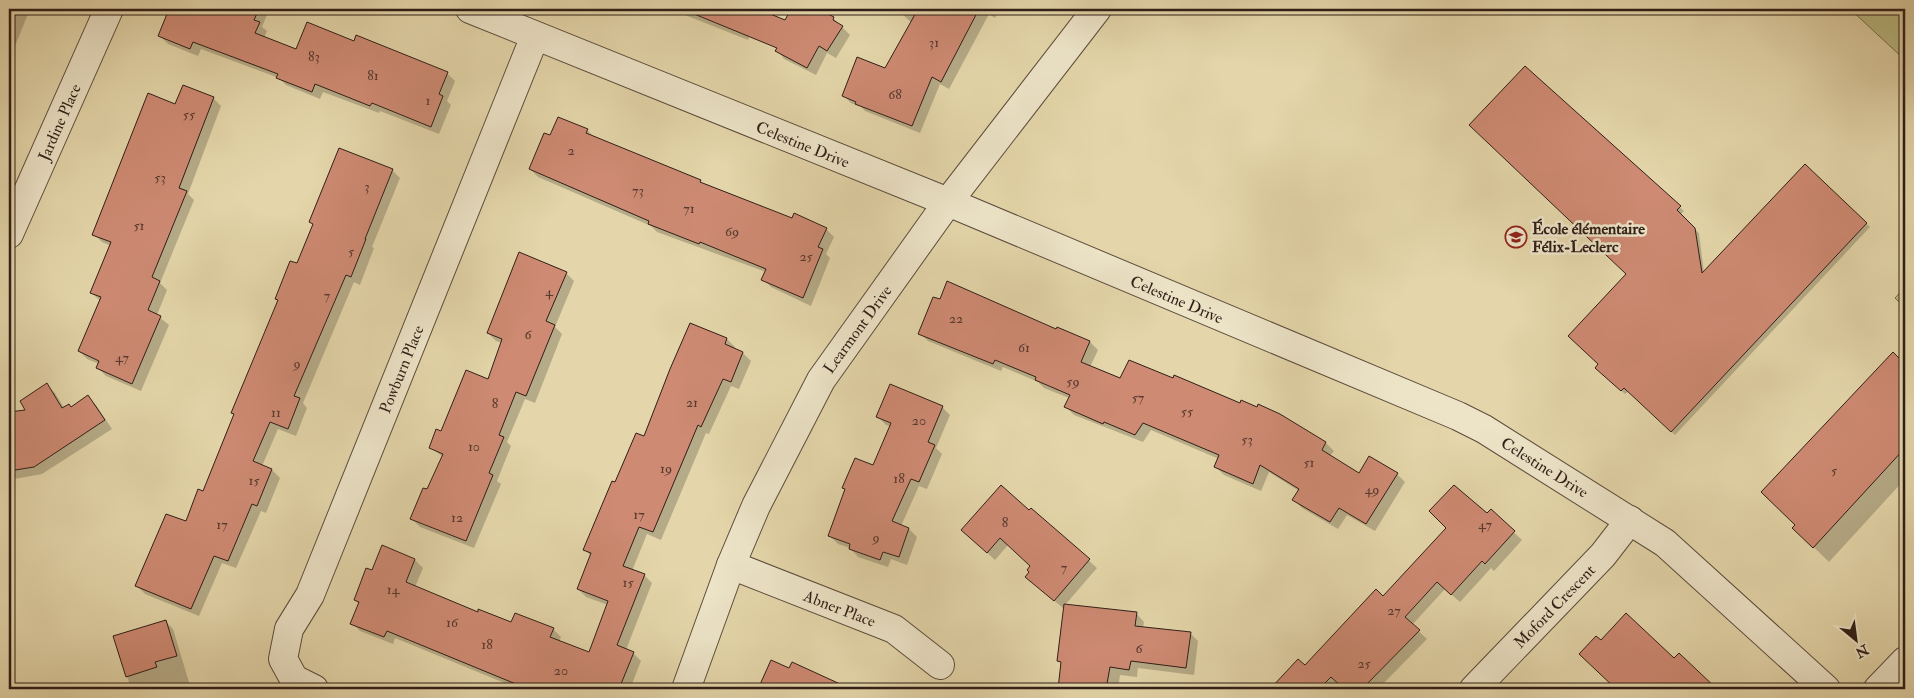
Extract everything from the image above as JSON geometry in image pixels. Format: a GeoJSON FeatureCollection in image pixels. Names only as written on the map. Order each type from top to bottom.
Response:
{"type":"FeatureCollection","features":[{"type":"Feature","properties":{"kind":"street","name":"Jardine Place"},"geometry":{"type":"LineString","coordinates":[[9,234],[108,9]]}},
{"type":"Feature","properties":{"kind":"street","name":"Celestine Drive"},"geometry":{"type":"LineString","coordinates":[[470,9],[948,202],[1458,416],[1484,429],[1630,520],[1676,552],[1826,689]]}},
{"type":"Feature","properties":{"kind":"street","name":"Learmont Drive"},"geometry":{"type":"LineString","coordinates":[[686,689],[731,566],[756,506],[821,380],[948,202],[1097,9]]}},
{"type":"Feature","properties":{"kind":"street","name":"Powburn Place"},"geometry":{"type":"LineString","coordinates":[[314,689],[294,679],[283,660],[289,629],[310,595],[535,36]]}},
{"type":"Feature","properties":{"kind":"street","name":"Moford Crescent"},"geometry":{"type":"LineString","coordinates":[[1474,689],[1603,555],[1630,520]]}},
{"type":"Feature","properties":{"kind":"street","name":"Abner Place"},"geometry":{"type":"LineString","coordinates":[[731,566],[894,629],[940,665]]}},
{"type":"Feature","properties":{"kind":"street"},"geometry":{"type":"LineString","coordinates":[[1878,689],[1905,660]]}},
{"type":"Feature","properties":{"kind":"green space"},"geometry":{"type":"Polygon","coordinates":[[[1850,9],[1905,9],[1905,60],[1850,9]]]}},
{"type":"Feature","properties":{"kind":"green space"},"geometry":{"type":"Polygon","coordinates":[[[1905,287],[1905,308],[1895,298],[1905,287]]]}},
{"type":"Feature","properties":{"kind":"building"},"geometry":{"type":"Polygon","coordinates":[[[169,9],[259,9],[254,20],[260,22],[255,33],[296,49],[307,22],[354,41],[356,35],[448,72],[439,94],[443,96],[431,127],[372,103],[370,106],[315,84],[312,92],[276,78],[278,74],[193,42],[190,49],[158,36],[169,9]]]}},
{"type":"Feature","properties":{"kind":"building"},"geometry":{"type":"Polygon","coordinates":[[[682,9],[758,9],[785,20],[791,9],[818,9],[834,17],[833,20],[843,26],[827,51],[819,46],[807,68],[775,51],[777,48],[682,9]]]}},
{"type":"Feature","properties":{"kind":"building"},"geometry":{"type":"Polygon","coordinates":[[[918,9],[979,9],[941,82],[932,77],[912,126],[855,104],[856,102],[842,96],[857,57],[885,68],[918,9]]]}},
{"type":"Feature","properties":{"kind":"building"},"geometry":{"type":"Polygon","coordinates":[[[1525,66],[1681,206],[1677,210],[1695,228],[1702,273],[1805,164],[1867,223],[1671,432],[1624,388],[1621,391],[1595,368],[1598,364],[1568,336],[1626,274],[1469,125],[1525,66]]]}},
{"type":"Feature","properties":{"kind":"building"},"geometry":{"type":"Polygon","coordinates":[[[183,85],[214,97],[179,188],[187,191],[152,277],[160,281],[148,310],[161,316],[132,384],[96,368],[99,361],[78,351],[101,297],[90,293],[111,242],[92,235],[148,93],[175,104],[183,85]]]}},
{"type":"Feature","properties":{"kind":"building"},"geometry":{"type":"Polygon","coordinates":[[[558,117],[588,129],[586,133],[701,180],[700,182],[792,218],[794,213],[827,228],[818,247],[823,249],[803,298],[761,280],[766,269],[700,242],[699,244],[648,224],[649,221],[529,169],[544,133],[550,135],[558,117]]]}},
{"type":"Feature","properties":{"kind":"building"},"geometry":{"type":"Polygon","coordinates":[[[339,148],[393,169],[351,277],[346,275],[294,396],[300,398],[288,429],[270,422],[253,461],[272,469],[257,506],[252,504],[228,561],[214,556],[191,609],[135,586],[166,514],[186,521],[198,489],[203,491],[234,414],[231,413],[278,300],[275,299],[290,261],[297,263],[313,224],[309,222],[339,148]]]}},
{"type":"Feature","properties":{"kind":"building"},"geometry":{"type":"Polygon","coordinates":[[[519,252],[567,272],[546,321],[555,325],[526,396],[516,392],[499,435],[504,437],[489,473],[493,475],[466,541],[410,519],[423,488],[427,489],[443,454],[429,448],[436,429],[441,431],[466,370],[488,379],[502,339],[487,333],[519,252]]]}},
{"type":"Feature","properties":{"kind":"building"},"geometry":{"type":"Polygon","coordinates":[[[947,281],[1056,329],[1057,327],[1090,341],[1081,362],[1120,378],[1129,360],[1173,378],[1174,375],[1240,403],[1241,400],[1257,407],[1258,404],[1280,414],[1326,442],[1322,450],[1359,473],[1369,456],[1398,473],[1366,524],[1339,508],[1330,522],[1292,500],[1299,489],[1260,465],[1253,484],[1214,467],[1219,455],[1143,423],[1135,435],[1104,422],[1103,424],[1064,407],[1070,395],[1035,380],[1036,377],[995,360],[993,364],[918,334],[933,297],[940,299],[947,281]]]}},
{"type":"Feature","properties":{"kind":"building"},"geometry":{"type":"Polygon","coordinates":[[[690,323],[727,338],[725,344],[743,352],[731,382],[723,379],[701,427],[698,425],[653,532],[639,527],[623,566],[645,574],[617,645],[634,652],[619,689],[528,689],[387,631],[384,637],[350,624],[359,602],[354,600],[366,568],[372,570],[382,545],[415,559],[406,582],[478,612],[478,609],[511,622],[515,613],[554,628],[550,637],[589,652],[608,601],[577,589],[591,553],[583,550],[612,481],[615,482],[636,433],[644,436],[690,323]]]}},
{"type":"Feature","properties":{"kind":"building"},"geometry":{"type":"Polygon","coordinates":[[[1893,352],[1905,364],[1905,448],[1813,548],[1792,528],[1795,525],[1761,492],[1893,352]]]}},
{"type":"Feature","properties":{"kind":"building"},"geometry":{"type":"Polygon","coordinates":[[[47,383],[62,408],[69,404],[71,407],[88,395],[105,420],[34,467],[9,471],[9,412],[25,410],[20,401],[47,383]]]}},
{"type":"Feature","properties":{"kind":"building"},"geometry":{"type":"Polygon","coordinates":[[[890,384],[943,406],[928,442],[935,445],[919,482],[911,479],[892,521],[909,528],[899,557],[883,552],[880,560],[849,549],[850,544],[828,536],[845,489],[842,488],[855,458],[873,465],[891,423],[876,417],[890,384]]]}},
{"type":"Feature","properties":{"kind":"building"},"geometry":{"type":"Polygon","coordinates":[[[1001,485],[1090,559],[1054,601],[1025,577],[1029,572],[1027,570],[1030,566],[1000,538],[987,553],[961,530],[1001,485]]]}},
{"type":"Feature","properties":{"kind":"building"},"geometry":{"type":"Polygon","coordinates":[[[1454,485],[1487,513],[1491,509],[1515,531],[1485,564],[1482,561],[1451,595],[1437,582],[1405,617],[1420,630],[1362,689],[1344,689],[1331,677],[1325,683],[1332,689],[1270,689],[1298,659],[1305,665],[1376,589],[1383,596],[1446,528],[1429,511],[1454,485]]]}},
{"type":"Feature","properties":{"kind":"building"},"geometry":{"type":"Polygon","coordinates":[[[1064,604],[1137,612],[1135,626],[1191,632],[1186,668],[1131,661],[1129,670],[1110,667],[1106,689],[1058,689],[1061,662],[1057,661],[1064,604]]]}},
{"type":"Feature","properties":{"kind":"building"},"geometry":{"type":"Polygon","coordinates":[[[1626,613],[1674,658],[1679,653],[1717,689],[1616,689],[1579,654],[1596,636],[1601,640],[1626,613]]]}},
{"type":"Feature","properties":{"kind":"building"},"geometry":{"type":"Polygon","coordinates":[[[166,620],[177,656],[155,662],[157,667],[126,677],[113,636],[166,620]]]}},
{"type":"Feature","properties":{"kind":"building"},"geometry":{"type":"Polygon","coordinates":[[[771,660],[789,668],[792,662],[851,689],[758,689],[771,660]]]}},
{"type":"Feature","properties":{"kind":"place","name":"École élémentaire Félix-Leclerc"},"geometry":{"type":"Point","coordinates":[1516,237]}}]}
